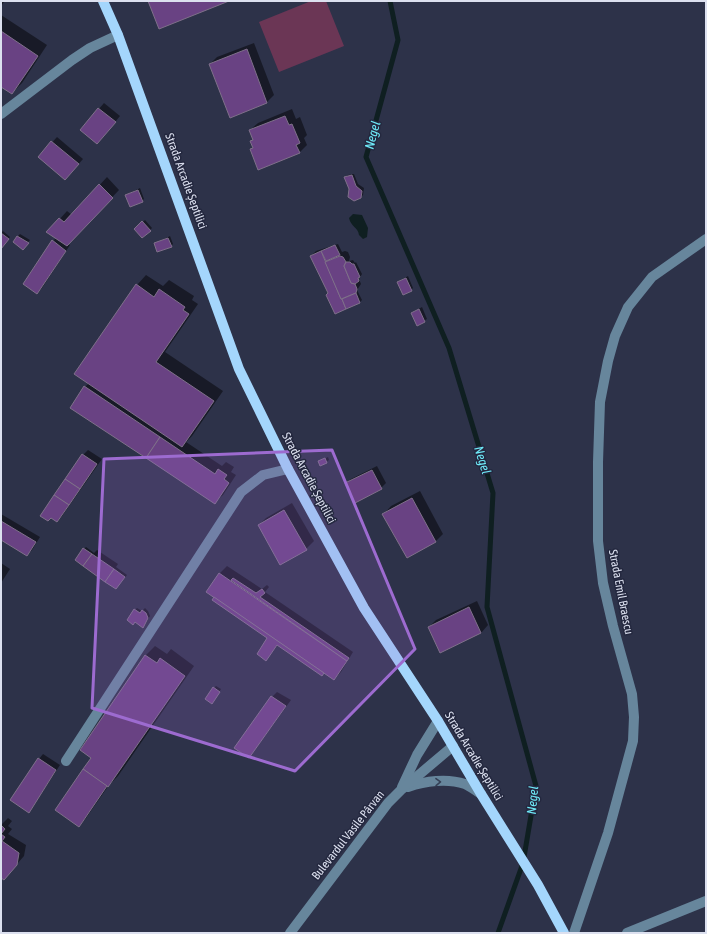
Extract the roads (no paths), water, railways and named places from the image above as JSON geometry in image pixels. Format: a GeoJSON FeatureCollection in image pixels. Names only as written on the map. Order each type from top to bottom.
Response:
{"type":"FeatureCollection","features":[{"type":"Feature","properties":{"kind":"main road","name":"Strada Arcadie Șeptilici"},"geometry":{"type":"LineString","coordinates":[[103,1],[118,35],[239,369],[288,468],[364,608],[438,721],[481,794],[538,885],[564,933]]}},
{"type":"Feature","properties":{"kind":"street"},"geometry":{"type":"LineString","coordinates":[[1,114],[72,60],[90,48],[118,35]]}},
{"type":"Feature","properties":{"kind":"street","name":"Strada Emil Braescu"},"geometry":{"type":"LineString","coordinates":[[574,933],[608,833],[633,741],[634,717],[632,694],[611,619],[603,583],[598,541],[600,402],[608,361],[615,336],[628,307],[652,277],[706,239]]}},
{"type":"Feature","properties":{"kind":"street"},"geometry":{"type":"LineString","coordinates":[[66,761],[241,492],[263,475],[288,468]]}},
{"type":"Feature","properties":{"kind":"street"},"geometry":{"type":"LineString","coordinates":[[401,790],[417,755],[438,721]]}},
{"type":"Feature","properties":{"kind":"street","name":"Bulevardul Vasile Pârvan"},"geometry":{"type":"LineString","coordinates":[[290,933],[388,803],[401,790],[453,746]]}},
{"type":"Feature","properties":{"kind":"street"},"geometry":{"type":"LineString","coordinates":[[401,790],[422,782],[449,781],[465,784],[481,794]]}},
{"type":"Feature","properties":{"kind":"street"},"geometry":{"type":"LineString","coordinates":[[627,933],[706,901]]}},
{"type":"Feature","properties":{"kind":"waterway","name":"Negel"},"geometry":{"type":"LineString","coordinates":[[390,1],[398,40],[366,157],[449,348],[493,493],[487,607],[536,786],[523,863],[498,933]]}}]}
